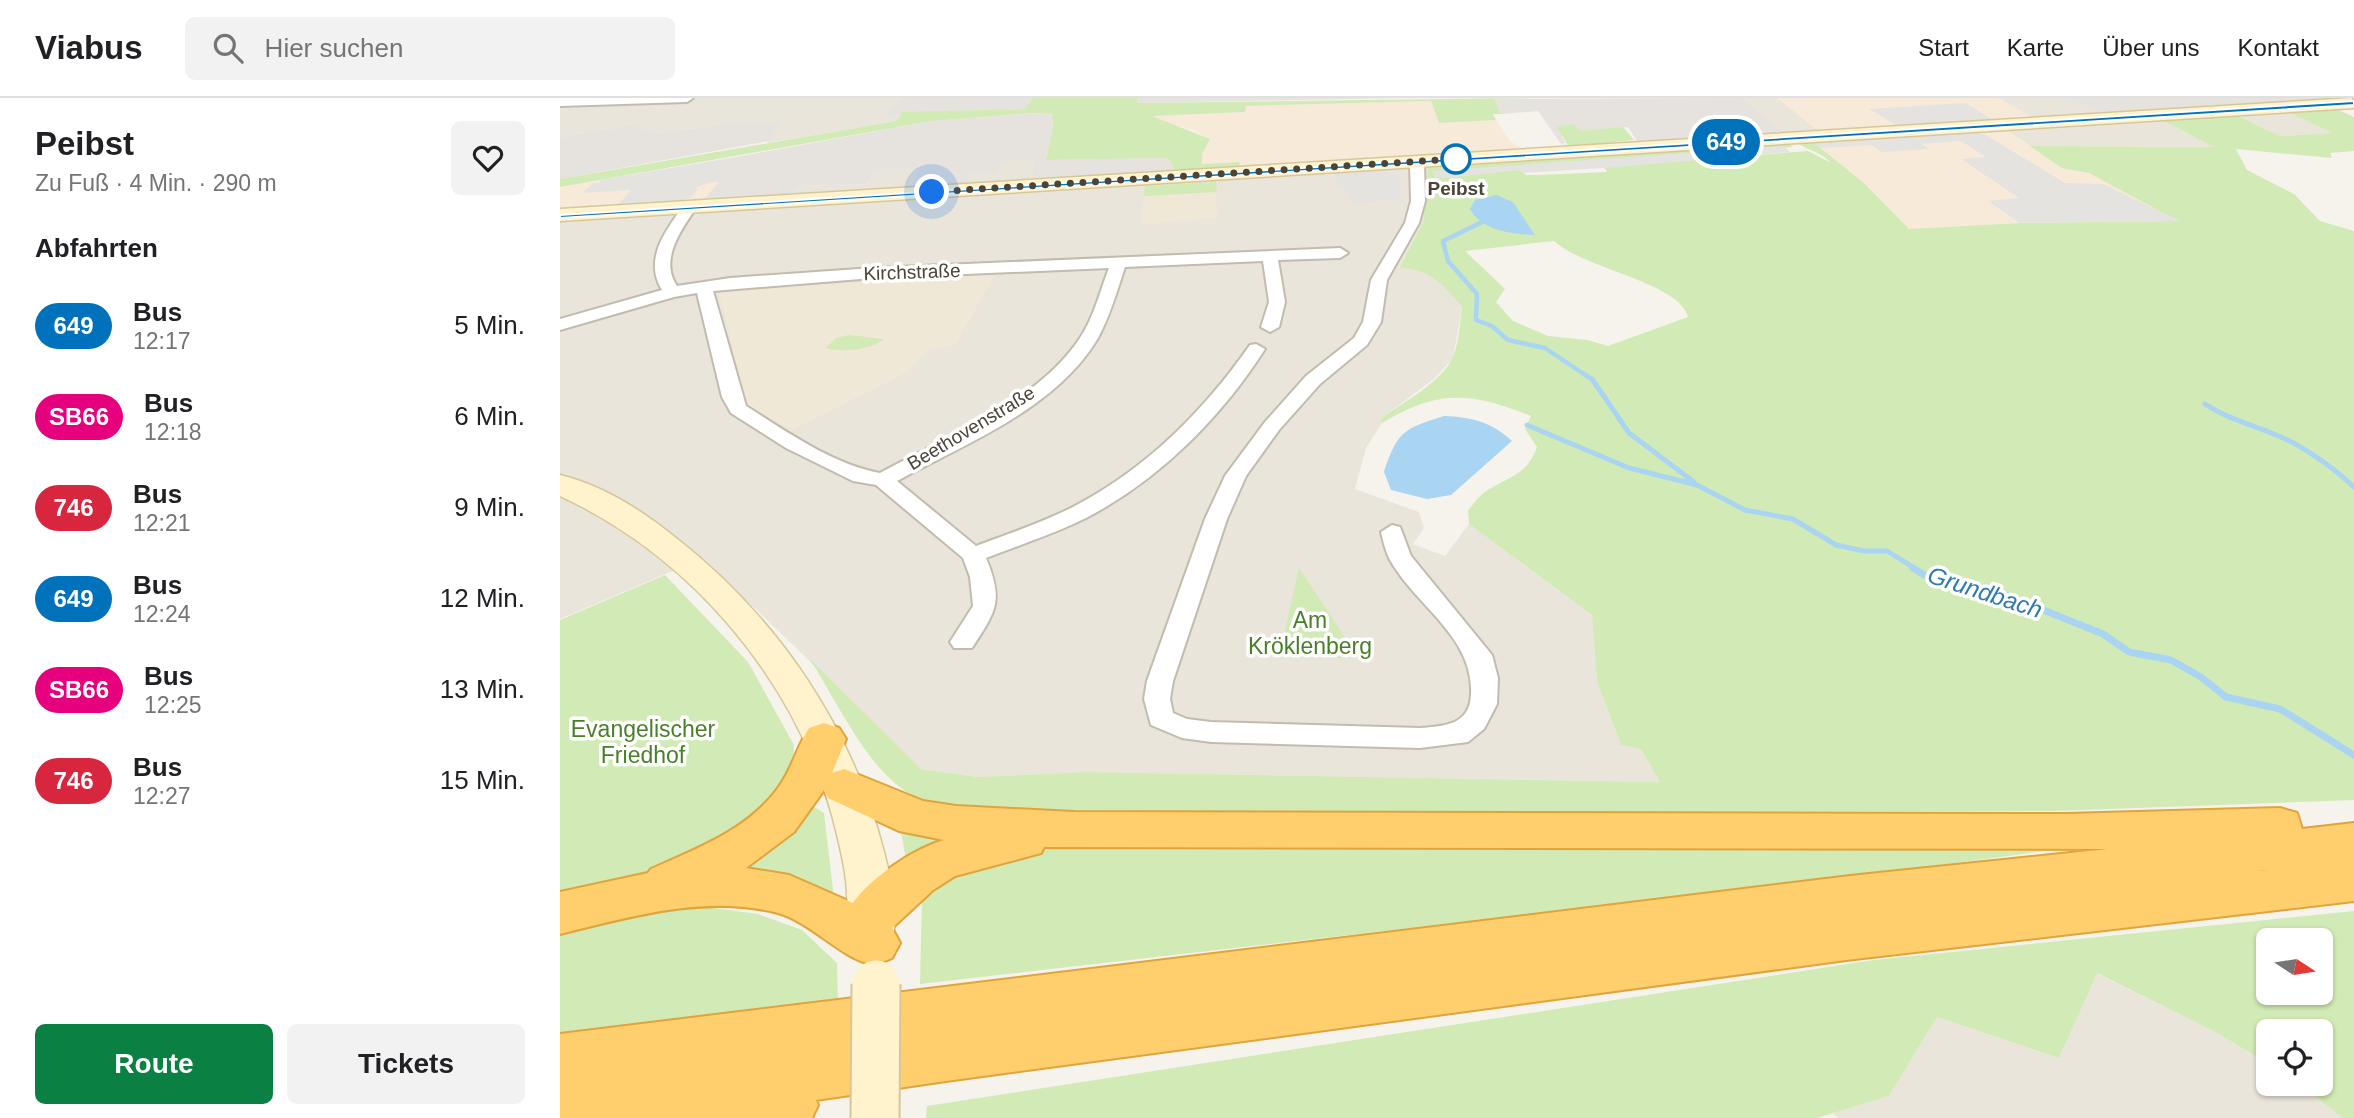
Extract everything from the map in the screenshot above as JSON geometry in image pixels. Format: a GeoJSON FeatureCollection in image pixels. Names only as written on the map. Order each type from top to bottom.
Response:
{"type":"FeatureCollection","features":[{"type":"Feature","properties":{"kind":"highway"},"geometry":{"type":"LineString","coordinates":[[645,893],[723,858],[759,836],[790,807],[803,787],[824,738]]}},
{"type":"Feature","properties":{"kind":"highway"},"geometry":{"type":"LineString","coordinates":[[844,786],[916,818],[956,824],[2354,881]]}},
{"type":"Feature","properties":{"kind":"highway"},"geometry":{"type":"LineString","coordinates":[[560,1106],[776,1081],[932,1057],[2094,869],[2265,827],[2354,821]]}},
{"type":"Feature","properties":{"kind":"highway"},"geometry":{"type":"LineString","coordinates":[[560,913],[645,893],[694,888],[769,892],[819,907],[874,947],[916,876],[941,860],[1074,830]]}},
{"type":"Feature","properties":{"kind":"highway"},"geometry":{"type":"LineString","coordinates":[[560,1060],[1850,896],[2354,842]]}},
{"type":"Feature","properties":{"kind":"highway"},"geometry":{"type":"LineString","coordinates":[[705,1118],[834,1098],[932,1057]]}},
{"type":"Feature","properties":{"kind":"main road"},"geometry":{"type":"LineString","coordinates":[[560,215],[2354,103]]}},
{"type":"Feature","properties":{"kind":"main road"},"geometry":{"type":"LineString","coordinates":[[560,484],[643,527],[699,574],[768,652],[824,738],[844,786],[858,832],[874,947],[875,1118]]}},
{"type":"Feature","properties":{"kind":"street"},"geometry":{"type":"LineString","coordinates":[[560,102],[687,98]]}},
{"type":"Feature","properties":{"kind":"street"},"geometry":{"type":"LineString","coordinates":[[1392,532],[1401,556],[1479,655],[1485,677],[1484,704],[1474,722],[1458,735],[1420,738],[1211,732],[1182,728],[1161,718],[1157,699],[1160,681],[1216,519],[1236,476],[1272,426],[1313,380],[1361,341],[1373,322],[1380,280],[1412,223],[1418,190],[1417,162]]}},
{"type":"Feature","properties":{"kind":"street"},"geometry":{"type":"LineString","coordinates":[[672,292],[662,276],[665,242],[689,208]]}},
{"type":"Feature","properties":{"kind":"street","name":"Kirchstraße"},"geometry":{"type":"LineString","coordinates":[[560,325],[672,292],[702,286],[873,273],[1118,265],[1340,253]]}},
{"type":"Feature","properties":{"kind":"street"},"geometry":{"type":"LineString","coordinates":[[1270,257],[1276,302],[1270,327]]}},
{"type":"Feature","properties":{"kind":"street","name":"Beethovenstraße"},"geometry":{"type":"LineString","coordinates":[[883,480],[983,425],[1061,370],[1089,337],[1118,265]]}},
{"type":"Feature","properties":{"kind":"street"},"geometry":{"type":"LineString","coordinates":[[702,286],[732,397],[738,408],[793,444],[861,477],[883,480],[973,555],[982,577],[985,606],[963,642]]}},
{"type":"Feature","properties":{"kind":"street"},"geometry":{"type":"LineString","coordinates":[[973,555],[1089,507],[1140,471],[1204,415],[1244,370],[1256,349]]}},
{"type":"Feature","properties":{"kind":"shaded area"},"geometry":{"type":"Polygon","coordinates":[[[560,98],[901,98],[884,114],[900,114],[897,121],[767,143],[781,124],[726,124],[658,133],[633,125],[560,137],[560,98]]]}},
{"type":"Feature","properties":{"kind":"shaded area"},"geometry":{"type":"Polygon","coordinates":[[[901,98],[1033,98],[1024,109],[883,115],[901,98]]]}},
{"type":"Feature","properties":{"kind":"shaded area"},"geometry":{"type":"Polygon","coordinates":[[[1137,98],[1400,98],[1136,103],[1137,98]]]}},
{"type":"Feature","properties":{"kind":"shaded area"},"geometry":{"type":"Polygon","coordinates":[[[1743,98],[1778,98],[1821,133],[1787,135],[1743,98]]]}},
{"type":"Feature","properties":{"kind":"shaded area"},"geometry":{"type":"Polygon","coordinates":[[[1743,98],[1787,135],[1639,144],[1628,127],[1581,131],[1562,137],[1566,143],[1561,144],[1538,111],[1501,114],[1493,99],[1743,98]]]}},
{"type":"Feature","properties":{"kind":"shaded area"},"geometry":{"type":"Polygon","coordinates":[[[1778,98],[1998,98],[2036,119],[2005,129],[2030,146],[2216,147],[2180,221],[2020,223],[1909,229],[1865,184],[1803,134],[1820,132],[1778,98]]]}},
{"type":"Feature","properties":{"kind":"shaded area"},"geometry":{"type":"Polygon","coordinates":[[[1998,98],[2070,98],[2116,122],[2160,119],[2216,147],[2030,146],[2005,129],[2034,119],[1998,98]]]}},
{"type":"Feature","properties":{"kind":"shaded area"},"geometry":{"type":"Polygon","coordinates":[[[2070,98],[2354,98],[2176,109],[2116,122],[2070,98]]]}},
{"type":"Feature","properties":{"kind":"shaded area"},"geometry":{"type":"Polygon","coordinates":[[[1431,101],[1439,123],[1496,120],[1510,141],[1525,150],[1240,168],[1239,162],[1202,164],[1202,154],[1210,140],[1195,131],[1151,116],[1244,112],[1245,106],[1431,101]]]}},
{"type":"Feature","properties":{"kind":"shaded area"},"geometry":{"type":"Polygon","coordinates":[[[1966,103],[1996,122],[1900,127],[1869,109],[1966,103]]]}},
{"type":"Feature","properties":{"kind":"shaded area"},"geometry":{"type":"Polygon","coordinates":[[[2286,111],[2334,133],[2280,136],[2234,114],[2286,111]]]}},
{"type":"Feature","properties":{"kind":"shaded area"},"geometry":{"type":"Polygon","coordinates":[[[1052,112],[1053,128],[1046,160],[1168,158],[1177,173],[1029,183],[1035,161],[1001,162],[996,173],[970,174],[965,187],[908,190],[919,169],[875,170],[866,184],[797,186],[789,197],[701,202],[719,182],[710,182],[730,158],[932,121],[1052,112]]]}},
{"type":"Feature","properties":{"kind":"shaded area"},"geometry":{"type":"Polygon","coordinates":[[[1770,121],[1783,131],[1668,137],[1656,132],[1755,126],[1751,122],[1770,121]]]}},
{"type":"Feature","properties":{"kind":"shaded area"},"geometry":{"type":"Polygon","coordinates":[[[726,124],[781,124],[769,141],[560,179],[560,137],[633,125],[658,133],[726,124]]]}},
{"type":"Feature","properties":{"kind":"shaded area"},"geometry":{"type":"Polygon","coordinates":[[[1968,131],[1984,134],[2065,183],[2103,184],[2180,221],[2020,223],[1988,201],[2019,198],[1961,159],[1986,157],[1961,141],[1922,144],[1929,149],[1881,152],[1871,145],[1820,148],[1812,141],[1849,142],[1847,139],[1894,139],[1891,136],[1968,131]]]}},
{"type":"Feature","properties":{"kind":"shaded area"},"geometry":{"type":"Polygon","coordinates":[[[1784,146],[1790,152],[1604,168],[1523,173],[1520,170],[1435,179],[1433,171],[1784,146]]]}},
{"type":"Feature","properties":{"kind":"shaded area"},"geometry":{"type":"Polygon","coordinates":[[[1453,154],[1447,167],[1428,168],[1423,223],[1399,267],[1420,269],[1442,282],[1462,307],[1453,358],[1435,378],[1381,419],[1382,423],[1366,448],[1355,489],[1419,512],[1424,528],[1413,544],[1445,556],[1469,524],[1592,615],[1597,681],[1621,745],[1641,749],[1661,782],[1087,772],[977,777],[921,769],[703,558],[560,619],[560,211],[797,186],[866,184],[875,170],[919,169],[908,189],[970,174],[996,172],[1001,162],[1035,161],[1029,182],[1453,154]]]}},
{"type":"Feature","properties":{"kind":"shaded area"},"geometry":{"type":"Polygon","coordinates":[[[730,158],[712,182],[720,181],[701,202],[560,211],[560,187],[730,158]]]}},
{"type":"Feature","properties":{"kind":"shaded area"},"geometry":{"type":"Polygon","coordinates":[[[730,158],[710,182],[695,188],[698,189],[690,198],[618,205],[631,190],[582,193],[593,183],[600,183],[600,180],[730,158]]]}},
{"type":"Feature","properties":{"kind":"shaded area"},"geometry":{"type":"Polygon","coordinates":[[[1380,171],[1401,175],[1400,199],[1351,204],[1347,191],[1335,181],[1333,173],[1380,171]]]}},
{"type":"Feature","properties":{"kind":"shaded area"},"geometry":{"type":"Polygon","coordinates":[[[1216,182],[1217,217],[1141,225],[1145,186],[1216,182]]]}},
{"type":"Feature","properties":{"kind":"shaded area"},"geometry":{"type":"Polygon","coordinates":[[[996,273],[955,345],[928,349],[905,373],[788,432],[746,404],[719,291],[871,282],[877,277],[996,273]]]}},
{"type":"Feature","properties":{"kind":"shaded area"},"geometry":{"type":"Polygon","coordinates":[[[2096,973],[2219,1034],[2256,1057],[2256,1096],[2315,1096],[2343,1118],[1838,1118],[1833,1113],[1889,1096],[1937,1017],[2059,1058],[2096,973]]]}},
{"type":"Feature","properties":{"kind":"green space"},"geometry":{"type":"Polygon","coordinates":[[[1033,98],[1137,98],[1137,103],[1533,98],[1494,99],[1501,114],[1493,114],[1496,120],[1439,123],[1431,101],[1246,106],[1245,112],[1152,116],[1210,139],[1202,154],[1202,164],[1239,162],[1240,168],[1177,173],[1168,158],[1046,160],[1053,128],[1052,113],[1035,113],[932,121],[560,187],[560,179],[896,121],[902,112],[1024,109],[1033,98]]]}},
{"type":"Feature","properties":{"kind":"green space"},"geometry":{"type":"Polygon","coordinates":[[[2334,108],[2354,117],[2354,151],[2330,153],[2332,158],[2236,149],[2247,170],[2294,194],[2320,221],[2354,231],[2354,800],[2054,811],[984,812],[938,805],[918,798],[887,776],[850,727],[809,658],[921,769],[977,777],[1087,772],[1660,782],[1641,749],[1621,745],[1597,681],[1592,615],[1469,524],[1468,510],[1480,497],[1529,463],[1537,447],[1525,429],[1531,416],[1490,402],[1455,398],[1421,404],[1382,423],[1381,419],[1440,375],[1453,357],[1458,339],[1462,307],[1435,279],[1419,271],[1399,268],[1423,223],[1428,168],[1788,143],[1793,147],[1486,168],[1485,172],[1521,170],[1526,175],[1537,175],[1607,172],[1604,167],[1808,151],[1831,163],[1797,142],[1812,141],[1865,184],[1909,229],[2020,223],[2178,221],[2089,173],[2062,168],[2030,146],[2214,147],[2160,119],[2234,114],[2280,136],[2332,133],[2286,111],[2334,108]],[[1554,241],[1465,251],[1505,289],[1496,302],[1513,321],[1548,336],[1587,340],[1608,346],[1688,317],[1681,305],[1667,294],[1568,251],[1554,241]]]}},
{"type":"Feature","properties":{"kind":"green space"},"geometry":{"type":"Polygon","coordinates":[[[1573,124],[1581,131],[1623,127],[1634,140],[1569,147],[1557,127],[1573,124]]]}},
{"type":"Feature","properties":{"kind":"green space"},"geometry":{"type":"Polygon","coordinates":[[[1216,182],[1217,192],[1144,196],[1145,186],[1216,182]]]}},
{"type":"Feature","properties":{"kind":"green space"},"geometry":{"type":"Polygon","coordinates":[[[849,335],[884,339],[872,346],[856,350],[826,348],[836,338],[849,335]]]}},
{"type":"Feature","properties":{"kind":"green space","name":"Am Kröklenberg"},"geometry":{"type":"Polygon","coordinates":[[[1299,568],[1359,658],[1279,658],[1299,568]]]}},
{"type":"Feature","properties":{"kind":"green space","name":"Evangelischer Friedhof"},"geometry":{"type":"Polygon","coordinates":[[[665,575],[748,662],[794,745],[793,771],[775,805],[697,859],[560,899],[560,620],[665,575]]]}},
{"type":"Feature","properties":{"kind":"green space"},"geometry":{"type":"Polygon","coordinates":[[[811,805],[824,813],[834,898],[737,877],[751,855],[811,805]]]}},
{"type":"Feature","properties":{"kind":"green space"},"geometry":{"type":"Polygon","coordinates":[[[900,825],[964,840],[907,866],[900,825]]]}},
{"type":"Feature","properties":{"kind":"green space"},"geometry":{"type":"Polygon","coordinates":[[[2054,841],[2060,849],[1838,879],[920,984],[922,897],[955,874],[971,867],[1005,857],[1062,847],[2054,841]]]}},
{"type":"Feature","properties":{"kind":"green space"},"geometry":{"type":"Polygon","coordinates":[[[677,903],[758,914],[802,930],[837,963],[838,1004],[560,1036],[560,926],[677,903]]]}},
{"type":"Feature","properties":{"kind":"green space"},"geometry":{"type":"Polygon","coordinates":[[[2354,911],[2354,1118],[2343,1118],[2315,1096],[2333,1096],[2333,1019],[2256,1019],[2256,1057],[2219,1034],[2097,973],[2059,1058],[1937,1017],[1889,1096],[1817,1118],[926,1118],[927,1106],[1874,960],[2354,911]]]}},
{"type":"Feature","properties":{"kind":"water"},"geometry":{"type":"Polygon","coordinates":[[[1496,195],[1513,202],[1535,235],[1498,230],[1475,216],[1470,209],[1475,200],[1496,195]]]}},
{"type":"Feature","properties":{"kind":"water"},"geometry":{"type":"Polygon","coordinates":[[[1444,416],[1481,422],[1497,429],[1512,441],[1451,495],[1427,499],[1391,490],[1384,472],[1398,440],[1419,424],[1444,416]]]}},
{"type":"Feature","properties":{"kind":"waterway"},"geometry":{"type":"LineString","coordinates":[[1482,222],[1443,241],[1448,261],[1477,294],[1476,320],[1492,326],[1508,340],[1545,348],[1584,374]]}},
{"type":"Feature","properties":{"kind":"waterway"},"geometry":{"type":"LineString","coordinates":[[1584,374],[1592,379],[1629,433],[1694,482]]}},
{"type":"Feature","properties":{"kind":"waterway"},"geometry":{"type":"LineString","coordinates":[[2205,404],[2301,447],[2354,487]]}},
{"type":"Feature","properties":{"kind":"waterway","name":"Grundbach"},"geometry":{"type":"LineString","coordinates":[[1527,425],[1629,468],[1697,485],[1745,510],[1793,519],[1836,545],[1864,551],[1887,551],[1916,569]]}},
{"type":"Feature","properties":{"kind":"waterway","name":"Grundbach"},"geometry":{"type":"LineString","coordinates":[[1913,568],[1936,582],[1988,588],[2103,634],[2129,652],[2171,660],[2201,677],[2226,697],[2280,709],[2354,755]]}},
{"type":"Feature","properties":{"kind":"bus line","name":"649"},"geometry":{"type":"LineString","coordinates":[[560,215],[2354,103]]}},
{"type":"Feature","properties":{"kind":"place","name":"Peibst"},"geometry":{"type":"Point","coordinates":[1456,159]}},
{"type":"Feature","properties":{"kind":"route"},"geometry":{"type":"LineString","coordinates":[[932,192],[1456,159]]}}]}
